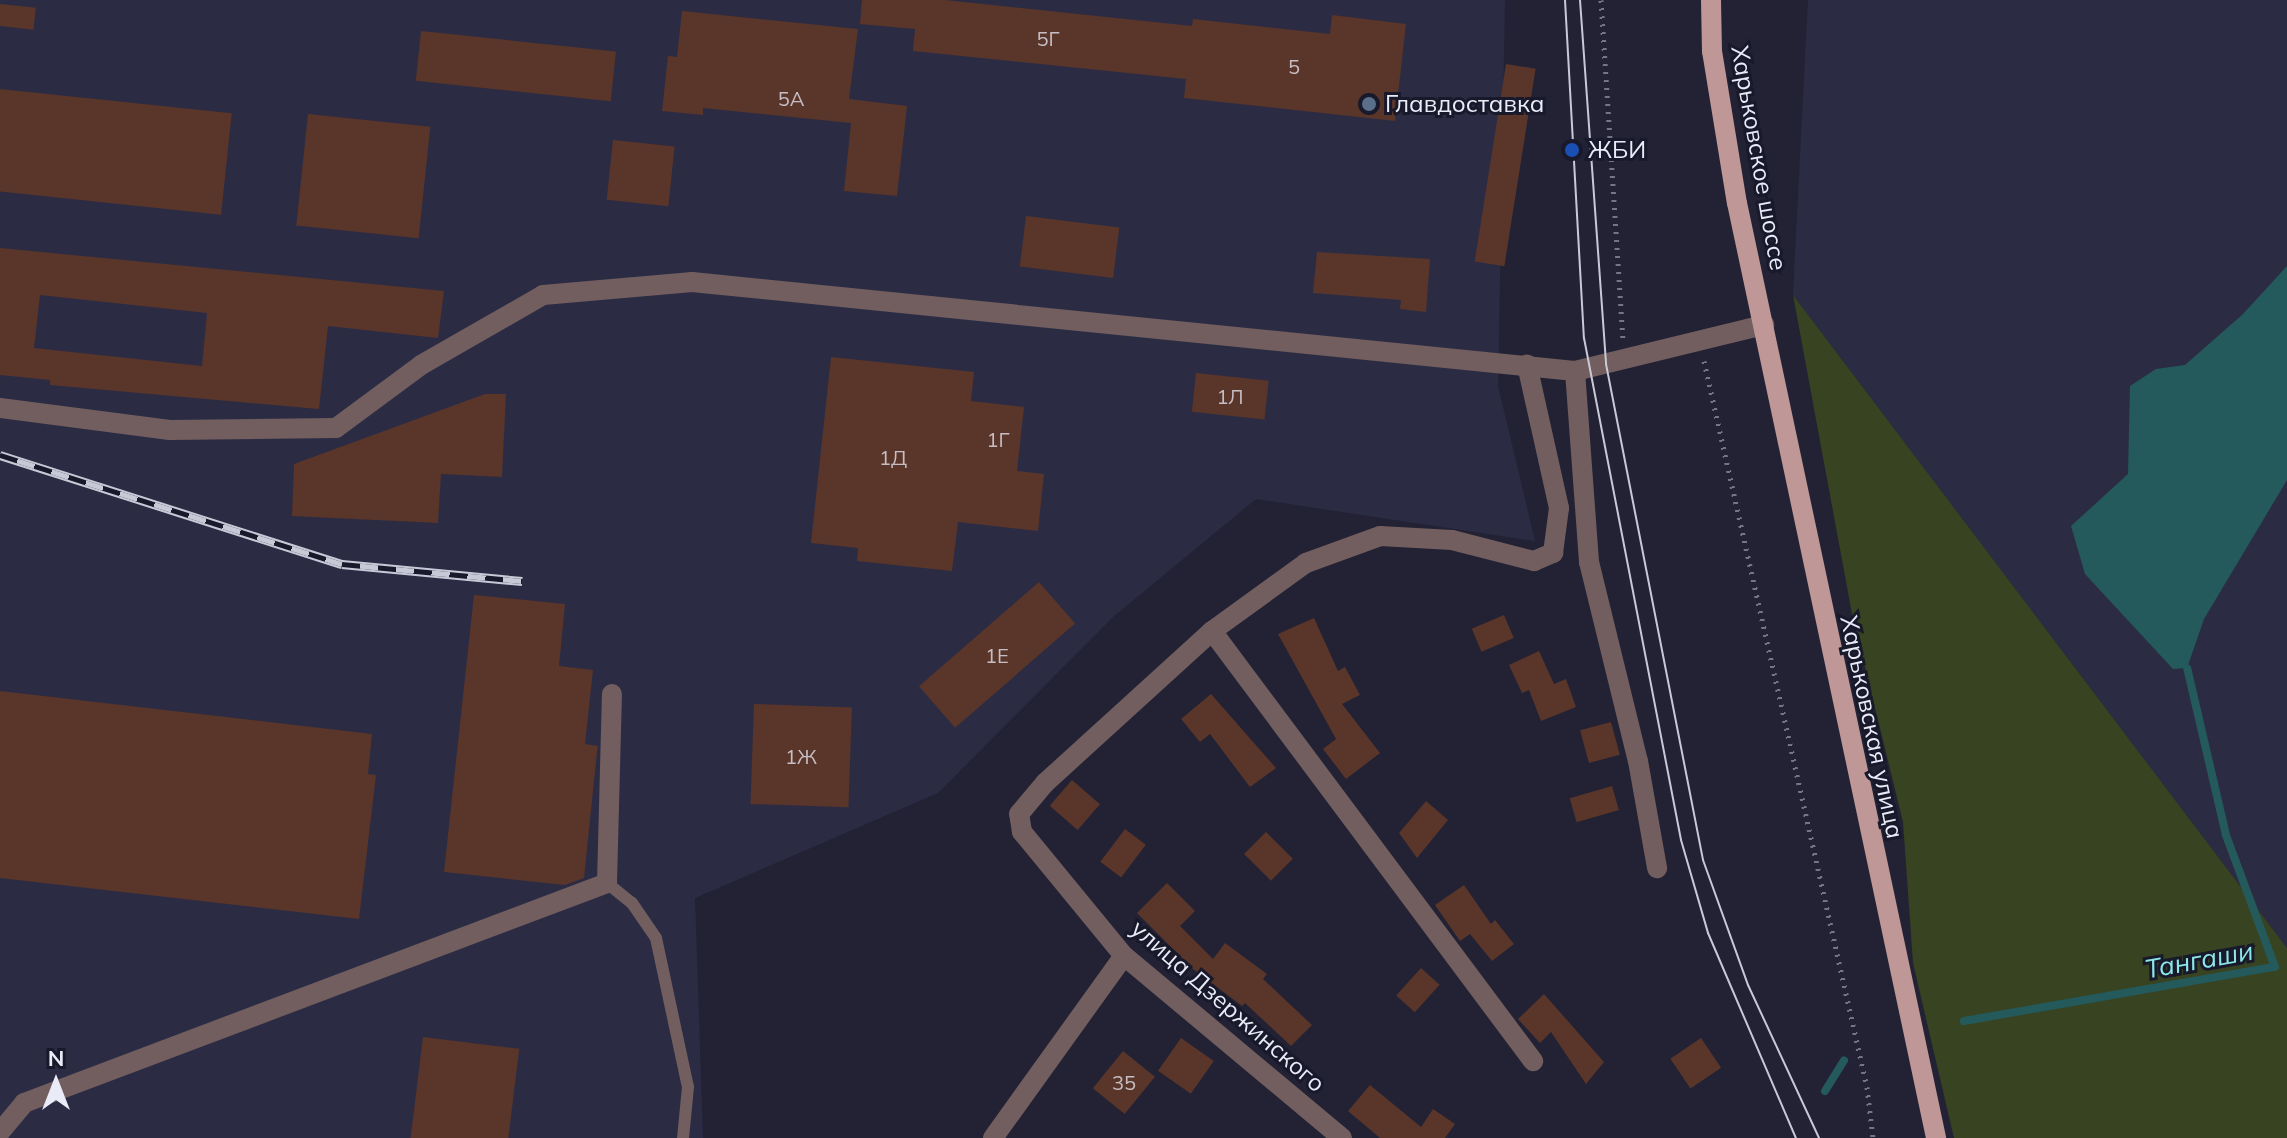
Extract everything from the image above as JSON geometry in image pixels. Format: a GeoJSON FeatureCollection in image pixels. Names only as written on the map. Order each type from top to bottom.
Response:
{"type":"FeatureCollection","features":[{"type":"Feature","properties":{"kind":"main road","name":"Харьковское шоссе"},"geometry":{"type":"LineString","coordinates":[[1711,0],[1720,111],[1764,325]]}},
{"type":"Feature","properties":{"kind":"main road","name":"Харьковская улица"},"geometry":{"type":"LineString","coordinates":[[1764,325],[1906,1009],[1936,1138]]}},
{"type":"Feature","properties":{"kind":"street"},"geometry":{"type":"LineString","coordinates":[[0,408],[170,430],[336,428],[421,365],[543,295],[692,282],[1575,371],[1764,325]]}},
{"type":"Feature","properties":{"kind":"street","name":"улица Дзержинского"},"geometry":{"type":"LineString","coordinates":[[1342,1138],[1124,956],[1022,832],[1019,814],[1045,783],[1212,631],[1306,563],[1380,536],[1452,540],[1534,561],[1553,553],[1559,508],[1527,365]]}},
{"type":"Feature","properties":{"kind":"street"},"geometry":{"type":"LineString","coordinates":[[1575,371],[1589,562],[1638,761],[1657,868]]}},
{"type":"Feature","properties":{"kind":"street"},"geometry":{"type":"LineString","coordinates":[[1212,631],[1533,1061]]}},
{"type":"Feature","properties":{"kind":"street"},"geometry":{"type":"LineString","coordinates":[[0,1132],[24,1103],[607,883],[612,694]]}},
{"type":"Feature","properties":{"kind":"street"},"geometry":{"type":"LineString","coordinates":[[993,1138],[1124,956]]}},
{"type":"Feature","properties":{"kind":"lane"},"geometry":{"type":"LineString","coordinates":[[607,883],[632,903],[656,938],[688,1087],[683,1138]]}},
{"type":"Feature","properties":{"kind":"path"},"geometry":{"type":"LineString","coordinates":[[1601,0],[1625,359]]}},
{"type":"Feature","properties":{"kind":"path"},"geometry":{"type":"LineString","coordinates":[[1701,341],[1867,1087],[1873,1138]]}},
{"type":"Feature","properties":{"kind":"shaded area"},"geometry":{"type":"Polygon","coordinates":[[[0,0],[1505,0],[1498,386],[1535,541],[1256,499],[1114,616],[938,793],[695,898],[703,1138],[0,1138],[0,0]]]}},
{"type":"Feature","properties":{"kind":"shaded area"},"geometry":{"type":"Polygon","coordinates":[[[1808,0],[2287,0],[2287,948],[1793,295],[1808,0]]]}},
{"type":"Feature","properties":{"kind":"shaded area"},"geometry":{"type":"Polygon","coordinates":[[[2287,266],[2287,480],[2204,619],[2187,668],[2173,669],[2085,574],[2071,526],[2128,474],[2130,386],[2156,369],[2185,365],[2243,314],[2287,266]]]}},
{"type":"Feature","properties":{"kind":"shaded area"},"geometry":{"type":"Polygon","coordinates":[[[1793,295],[2287,948],[2287,1138],[1954,1138],[1913,963],[1903,822],[1852,614],[1793,295]]]}},
{"type":"Feature","properties":{"kind":"building"},"geometry":{"type":"Polygon","coordinates":[[[862,0],[945,0],[1192,26],[1193,19],[1330,34],[1332,15],[1406,24],[1395,121],[1184,98],[1186,79],[913,51],[915,29],[860,24],[862,0]]]}},
{"type":"Feature","properties":{"kind":"building"},"geometry":{"type":"Polygon","coordinates":[[[0,4],[36,8],[34,30],[0,26],[0,4]]]}},
{"type":"Feature","properties":{"kind":"building"},"geometry":{"type":"Polygon","coordinates":[[[682,11],[858,29],[849,99],[907,106],[897,196],[844,191],[851,123],[703,108],[703,115],[662,111],[668,56],[677,57],[682,11]]]}},
{"type":"Feature","properties":{"kind":"building"},"geometry":{"type":"Polygon","coordinates":[[[421,31],[616,51],[611,101],[416,81],[421,31]]]}},
{"type":"Feature","properties":{"kind":"building"},"geometry":{"type":"Polygon","coordinates":[[[1506,64],[1536,69],[1504,266],[1475,262],[1506,64]]]}},
{"type":"Feature","properties":{"kind":"building"},"geometry":{"type":"Polygon","coordinates":[[[0,89],[232,113],[221,215],[0,192],[0,89]]]}},
{"type":"Feature","properties":{"kind":"building"},"geometry":{"type":"Polygon","coordinates":[[[308,114],[430,127],[419,238],[296,225],[308,114]]]}},
{"type":"Feature","properties":{"kind":"building"},"geometry":{"type":"Polygon","coordinates":[[[613,140],[675,146],[668,206],[607,200],[613,140]]]}},
{"type":"Feature","properties":{"kind":"building"},"geometry":{"type":"Polygon","coordinates":[[[1026,216],[1119,227],[1113,278],[1020,267],[1026,216]]]}},
{"type":"Feature","properties":{"kind":"building"},"geometry":{"type":"Polygon","coordinates":[[[0,248],[444,291],[438,338],[328,326],[319,409],[50,385],[50,380],[0,375],[0,248]],[[40,295],[34,348],[202,366],[207,313],[40,295]]]}},
{"type":"Feature","properties":{"kind":"building"},"geometry":{"type":"Polygon","coordinates":[[[1317,252],[1430,259],[1426,312],[1400,309],[1401,300],[1313,293],[1317,252]]]}},
{"type":"Feature","properties":{"kind":"building"},"geometry":{"type":"Polygon","coordinates":[[[831,357],[974,372],[971,401],[1024,407],[1017,471],[1044,474],[1038,531],[958,522],[952,571],[857,561],[858,548],[811,543],[831,357]]]}},
{"type":"Feature","properties":{"kind":"building"},"geometry":{"type":"Polygon","coordinates":[[[1196,373],[1269,381],[1265,419],[1192,412],[1196,373]]]}},
{"type":"Feature","properties":{"kind":"building"},"geometry":{"type":"Polygon","coordinates":[[[485,394],[506,394],[502,477],[441,474],[438,523],[292,516],[294,464],[485,394]]]}},
{"type":"Feature","properties":{"kind":"building"},"geometry":{"type":"Polygon","coordinates":[[[1039,582],[1075,624],[955,728],[919,686],[1039,582]]]}},
{"type":"Feature","properties":{"kind":"building"},"geometry":{"type":"Polygon","coordinates":[[[474,595],[565,604],[559,666],[593,670],[585,744],[598,746],[584,878],[565,885],[444,872],[474,595]]]}},
{"type":"Feature","properties":{"kind":"building"},"geometry":{"type":"Polygon","coordinates":[[[1504,615],[1514,638],[1482,652],[1472,629],[1504,615]]]}},
{"type":"Feature","properties":{"kind":"building"},"geometry":{"type":"Polygon","coordinates":[[[1314,618],[1338,671],[1345,667],[1360,695],[1342,704],[1380,753],[1346,779],[1323,749],[1336,739],[1278,634],[1314,618]]]}},
{"type":"Feature","properties":{"kind":"building"},"geometry":{"type":"Polygon","coordinates":[[[1539,651],[1554,684],[1566,679],[1576,707],[1541,721],[1529,690],[1522,693],[1509,665],[1539,651]]]}},
{"type":"Feature","properties":{"kind":"building"},"geometry":{"type":"Polygon","coordinates":[[[0,691],[372,734],[368,774],[376,775],[359,919],[0,878],[0,691]]]}},
{"type":"Feature","properties":{"kind":"building"},"geometry":{"type":"Polygon","coordinates":[[[1211,694],[1276,768],[1250,787],[1210,734],[1200,742],[1181,719],[1211,694]]]}},
{"type":"Feature","properties":{"kind":"building"},"geometry":{"type":"Polygon","coordinates":[[[754,704],[852,707],[848,807],[751,804],[754,704]]]}},
{"type":"Feature","properties":{"kind":"building"},"geometry":{"type":"Polygon","coordinates":[[[1611,722],[1620,755],[1589,763],[1580,730],[1611,722]]]}},
{"type":"Feature","properties":{"kind":"building"},"geometry":{"type":"Polygon","coordinates":[[[1072,780],[1100,804],[1078,830],[1050,806],[1072,780]]]}},
{"type":"Feature","properties":{"kind":"building"},"geometry":{"type":"Polygon","coordinates":[[[1612,786],[1619,810],[1577,822],[1570,798],[1612,786]]]}},
{"type":"Feature","properties":{"kind":"building"},"geometry":{"type":"Polygon","coordinates":[[[1426,801],[1448,820],[1417,858],[1399,833],[1426,801]]]}},
{"type":"Feature","properties":{"kind":"building"},"geometry":{"type":"Polygon","coordinates":[[[1125,829],[1146,845],[1121,877],[1100,862],[1125,829]]]}},
{"type":"Feature","properties":{"kind":"building"},"geometry":{"type":"Polygon","coordinates":[[[1266,832],[1293,859],[1271,881],[1244,854],[1266,832]]]}},
{"type":"Feature","properties":{"kind":"building"},"geometry":{"type":"Polygon","coordinates":[[[1167,883],[1195,911],[1180,926],[1213,959],[1225,943],[1267,974],[1263,979],[1312,1025],[1291,1046],[1245,1003],[1242,1006],[1193,969],[1137,913],[1167,883]]]}},
{"type":"Feature","properties":{"kind":"building"},"geometry":{"type":"Polygon","coordinates":[[[1464,885],[1491,924],[1495,920],[1514,944],[1492,961],[1470,934],[1460,941],[1435,905],[1464,885]]]}},
{"type":"Feature","properties":{"kind":"building"},"geometry":{"type":"Polygon","coordinates":[[[1421,968],[1440,985],[1415,1012],[1396,995],[1421,968]]]}},
{"type":"Feature","properties":{"kind":"building"},"geometry":{"type":"Polygon","coordinates":[[[1544,994],[1604,1062],[1586,1084],[1551,1032],[1540,1043],[1518,1019],[1544,994]]]}},
{"type":"Feature","properties":{"kind":"building"},"geometry":{"type":"Polygon","coordinates":[[[423,1037],[519,1049],[508,1138],[411,1138],[423,1037]]]}},
{"type":"Feature","properties":{"kind":"building"},"geometry":{"type":"Polygon","coordinates":[[[1181,1038],[1214,1061],[1191,1094],[1158,1071],[1181,1038]]]}},
{"type":"Feature","properties":{"kind":"building"},"geometry":{"type":"Polygon","coordinates":[[[1701,1038],[1721,1068],[1690,1089],[1670,1059],[1701,1038]]]}},
{"type":"Feature","properties":{"kind":"building"},"geometry":{"type":"Polygon","coordinates":[[[1123,1051],[1155,1077],[1125,1114],[1093,1088],[1123,1051]]]}},
{"type":"Feature","properties":{"kind":"building"},"geometry":{"type":"Polygon","coordinates":[[[1370,1085],[1421,1127],[1433,1109],[1455,1124],[1445,1138],[1380,1138],[1348,1111],[1370,1085]]]}},
{"type":"Feature","properties":{"kind":"waterway","name":"Тангаши"},"geometry":{"type":"LineString","coordinates":[[1964,1021],[2275,967],[2226,835],[2187,668]]}},
{"type":"Feature","properties":{"kind":"waterway"},"geometry":{"type":"LineString","coordinates":[[1825,1091],[1844,1060]]}},
{"type":"Feature","properties":{"kind":"tram line"},"geometry":{"type":"LineString","coordinates":[[1565,0],[1584,338],[1681,840],[1708,933],[1796,1138]]}},
{"type":"Feature","properties":{"kind":"tram line"},"geometry":{"type":"LineString","coordinates":[[1580,0],[1606,364],[1703,860],[1748,985],[1819,1138]]}},
{"type":"Feature","properties":{"kind":"railway"},"geometry":{"type":"LineString","coordinates":[[0,455],[342,564],[522,581]]}},
{"type":"Feature","properties":{"kind":"place","name":"Главдоставка"},"geometry":{"type":"Point","coordinates":[1369,104]}},
{"type":"Feature","properties":{"kind":"place","name":"ЖБИ"},"geometry":{"type":"Point","coordinates":[1572,150]}}]}
